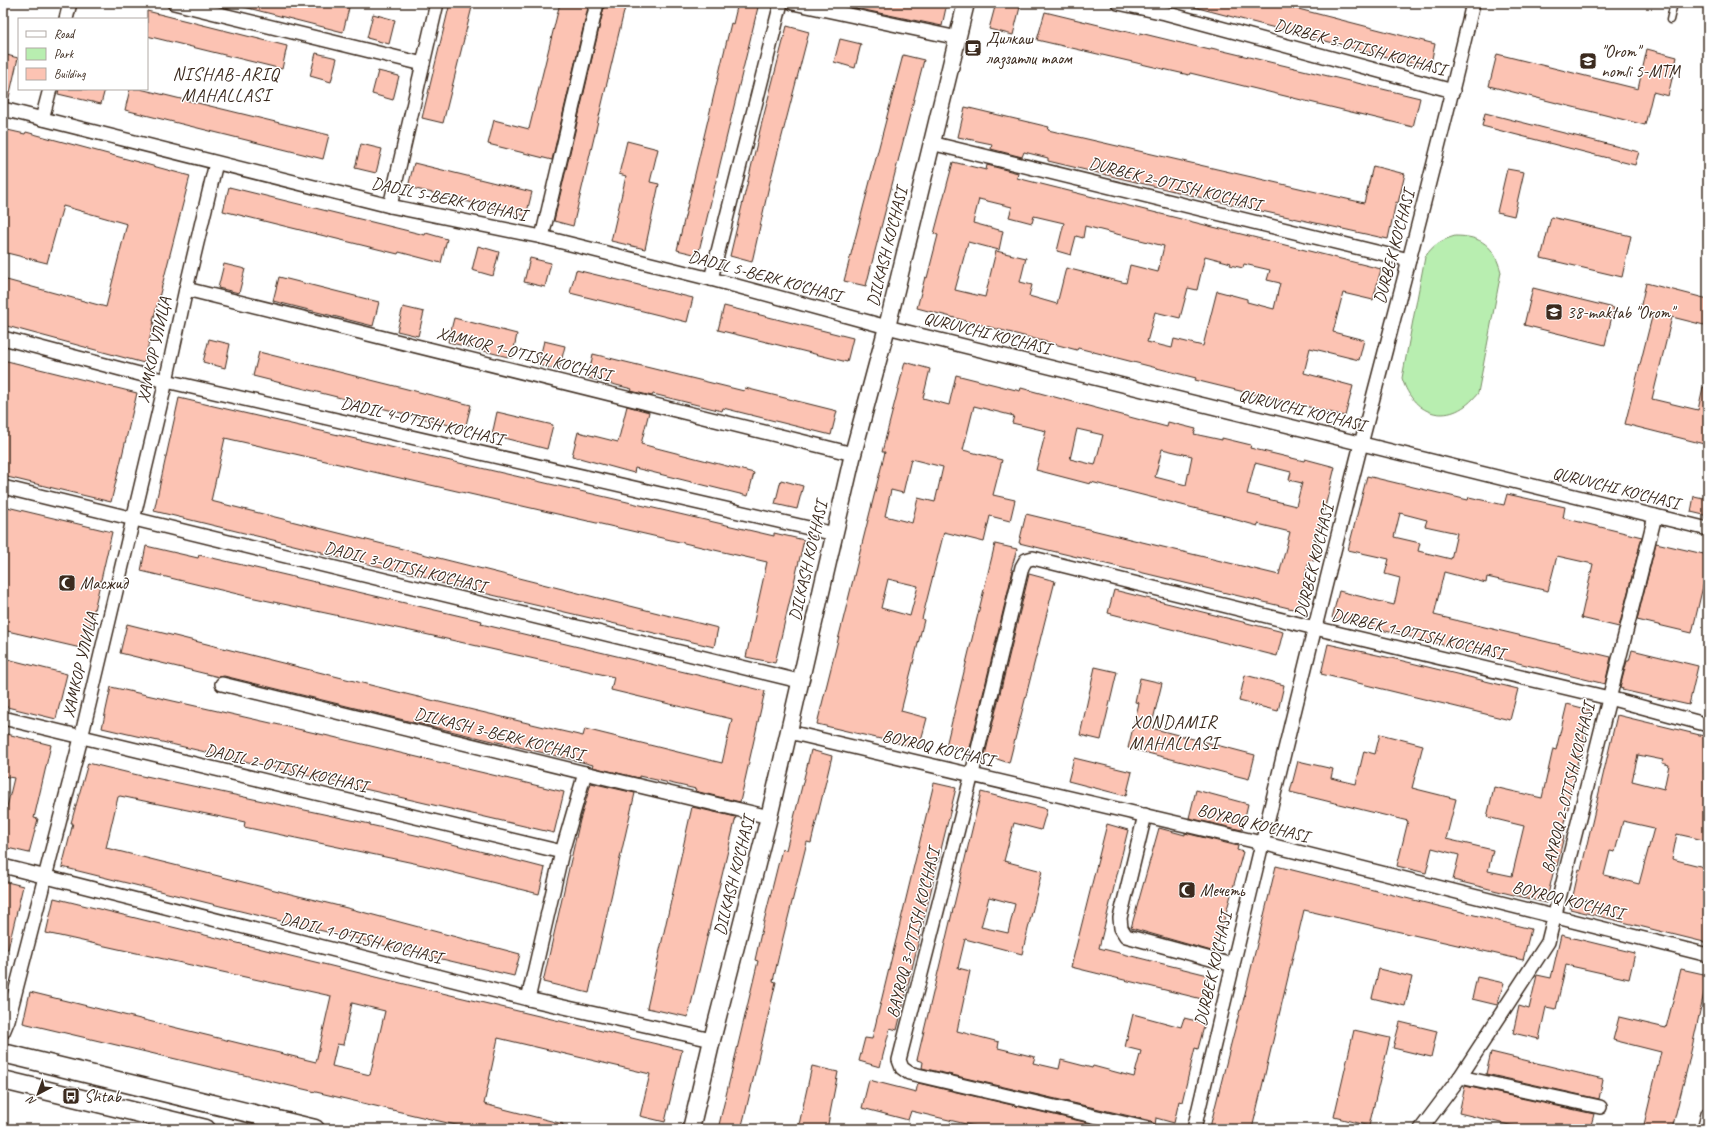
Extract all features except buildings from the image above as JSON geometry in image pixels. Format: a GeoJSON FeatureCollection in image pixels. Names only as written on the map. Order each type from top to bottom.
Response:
{"type":"FeatureCollection","features":[{"type":"Feature","properties":{"kind":"main road"},"geometry":{"type":"LineString","coordinates":[[3,1053],[315,1129]]}},
{"type":"Feature","properties":{"kind":"main road"},"geometry":{"type":"LineString","coordinates":[[3,1080],[206,1129]]}},
{"type":"Feature","properties":{"kind":"street"},"geometry":{"type":"LineString","coordinates":[[66,18],[70,3]]}},
{"type":"Feature","properties":{"kind":"street"},"geometry":{"type":"LineString","coordinates":[[174,3],[423,64]]}},
{"type":"Feature","properties":{"kind":"street"},"geometry":{"type":"LineString","coordinates":[[390,206],[437,3]]}},
{"type":"Feature","properties":{"kind":"street"},"geometry":{"type":"LineString","coordinates":[[542,237],[597,3]]}},
{"type":"Feature","properties":{"kind":"street"},"geometry":{"type":"LineString","coordinates":[[711,279],[781,3]]}},
{"type":"Feature","properties":{"kind":"street"},"geometry":{"type":"LineString","coordinates":[[793,3],[958,38]]}},
{"type":"Feature","properties":{"kind":"street","name":"DILKASH KO'CHASI"},"geometry":{"type":"LineString","coordinates":[[691,1129],[712,1040],[769,817],[789,732],[799,681],[853,454],[887,327],[966,3]]}},
{"type":"Feature","properties":{"kind":"street","name":"DURBEK 3-O'TISH KO'CHASI"},"geometry":{"type":"LineString","coordinates":[[1118,3],[1166,8],[1453,91]]}},
{"type":"Feature","properties":{"kind":"street","name":"DURBEK KO'CHASI"},"geometry":{"type":"LineString","coordinates":[[1194,1129],[1315,628],[1453,91],[1473,3]]}},
{"type":"Feature","properties":{"kind":"street"},"geometry":{"type":"LineString","coordinates":[[42,119],[50,90]]}},
{"type":"Feature","properties":{"kind":"street","name":"DADIL 5-BERK KO'CHASI"},"geometry":{"type":"LineString","coordinates":[[3,109],[216,164],[390,206],[542,237],[711,279],[887,327]]}},
{"type":"Feature","properties":{"kind":"street","name":"DURBEK 2-O'TISH KO'CHASI"},"geometry":{"type":"LineString","coordinates":[[931,143],[1409,260]]}},
{"type":"Feature","properties":{"kind":"street","name":"ХАМКОР УЛИЦА"},"geometry":{"type":"LineString","coordinates":[[3,1032],[8,1020],[81,738],[216,164]]}},
{"type":"Feature","properties":{"kind":"street","name":"XAMKOR 1-O'TISH KO'CHASI"},"geometry":{"type":"LineString","coordinates":[[186,289],[853,454]]}},
{"type":"Feature","properties":{"kind":"street","name":"QURUVCHI KO'CHASI"},"geometry":{"type":"LineString","coordinates":[[887,327],[1708,529]]}},
{"type":"Feature","properties":{"kind":"street","name":"DADIL 4-O'TISH KO'CHASI"},"geometry":{"type":"LineString","coordinates":[[3,338],[166,381],[835,534]]}},
{"type":"Feature","properties":{"kind":"street","name":"DADIL 3-O'TISH KO'CHASI"},"geometry":{"type":"LineString","coordinates":[[3,487],[799,681]]}},
{"type":"Feature","properties":{"kind":"street","name":"BAYROQ 2-O'TISH KO'CHASI"},"geometry":{"type":"LineString","coordinates":[[1421,1129],[1460,1077],[1548,942],[1655,516]]}},
{"type":"Feature","properties":{"kind":"street","name":"DURBEK 1-O'TISH KO'CHASI"},"geometry":{"type":"LineString","coordinates":[[1026,560],[1033,558],[1315,628],[1609,698],[1708,725]]}},
{"type":"Feature","properties":{"kind":"street","name":"BAYROQ 3-O'TISH KO'CHASI"},"geometry":{"type":"LineString","coordinates":[[1026,560],[1022,567],[972,774],[899,1060],[902,1068],[909,1073],[1148,1129]]}},
{"type":"Feature","properties":{"kind":"street","name":"DILKASH 3-BERK KO'CHASI"},"geometry":{"type":"LineString","coordinates":[[222,684],[585,774],[769,817]]}},
{"type":"Feature","properties":{"kind":"street","name":"DADIL 2-O'TISH KO'CHASI"},"geometry":{"type":"LineString","coordinates":[[3,718],[81,738],[562,852]]}},
{"type":"Feature","properties":{"kind":"street","name":"BOYROQ KO'CHASI"},"geometry":{"type":"LineString","coordinates":[[789,732],[1262,843],[1554,915],[1708,955]]}},
{"type":"Feature","properties":{"kind":"street"},"geometry":{"type":"LineString","coordinates":[[528,999],[562,852],[585,774]]}},
{"type":"Feature","properties":{"kind":"street"},"geometry":{"type":"LineString","coordinates":[[1146,815],[1120,918],[1121,928],[1126,936],[1233,965]]}},
{"type":"Feature","properties":{"kind":"street","name":"DADIL 1-O'TISH KO'CHASI"},"geometry":{"type":"LineString","coordinates":[[3,866],[528,999],[712,1040]]}},
{"type":"Feature","properties":{"kind":"street"},"geometry":{"type":"LineString","coordinates":[[1460,1077],[1600,1107]]}},
{"type":"Feature","properties":{"kind":"street"},"geometry":{"type":"LineString","coordinates":[[1704,1129],[1708,1114]]}},
{"type":"Feature","properties":{"kind":"lane"},"geometry":{"type":"LineString","coordinates":[[1670,20],[1674,3]]}},
{"type":"Feature","properties":{"kind":"green space"},"geometry":{"type":"Polygon","coordinates":[[[1455,236],[1473,238],[1486,244],[1495,255],[1501,272],[1478,393],[1468,404],[1457,411],[1446,414],[1435,413],[1424,409],[1415,402],[1408,392],[1402,378],[1425,257],[1431,249],[1438,244],[1455,236]]]}},
{"type":"Feature","properties":{"kind":"place","name":"Дилкаш лаззатли таом"},"geometry":{"type":"Point","coordinates":[973,48]}},
{"type":"Feature","properties":{"kind":"place","name":"\"Orom\" nomli 5-MTM"},"geometry":{"type":"Point","coordinates":[1588,61]}},
{"type":"Feature","properties":{"kind":"place","name":"38-maktab \"Orom\""},"geometry":{"type":"Point","coordinates":[1554,312]}},
{"type":"Feature","properties":{"kind":"place","name":"Масжид"},"geometry":{"type":"Point","coordinates":[67,583]}},
{"type":"Feature","properties":{"kind":"place","name":"Мечеть"},"geometry":{"type":"Point","coordinates":[1187,890]}},
{"type":"Feature","properties":{"kind":"place","name":"Shtab"},"geometry":{"type":"Point","coordinates":[71,1096]}},
{"type":"Feature","properties":{"kind":"district","name":"NISHAB-ARIQ MAHALLASI"},"geometry":{"type":"Point","coordinates":[226,84]}},
{"type":"Feature","properties":{"kind":"district","name":"XONDAMIR MAHALLASI"},"geometry":{"type":"Point","coordinates":[1174,732]}}]}
